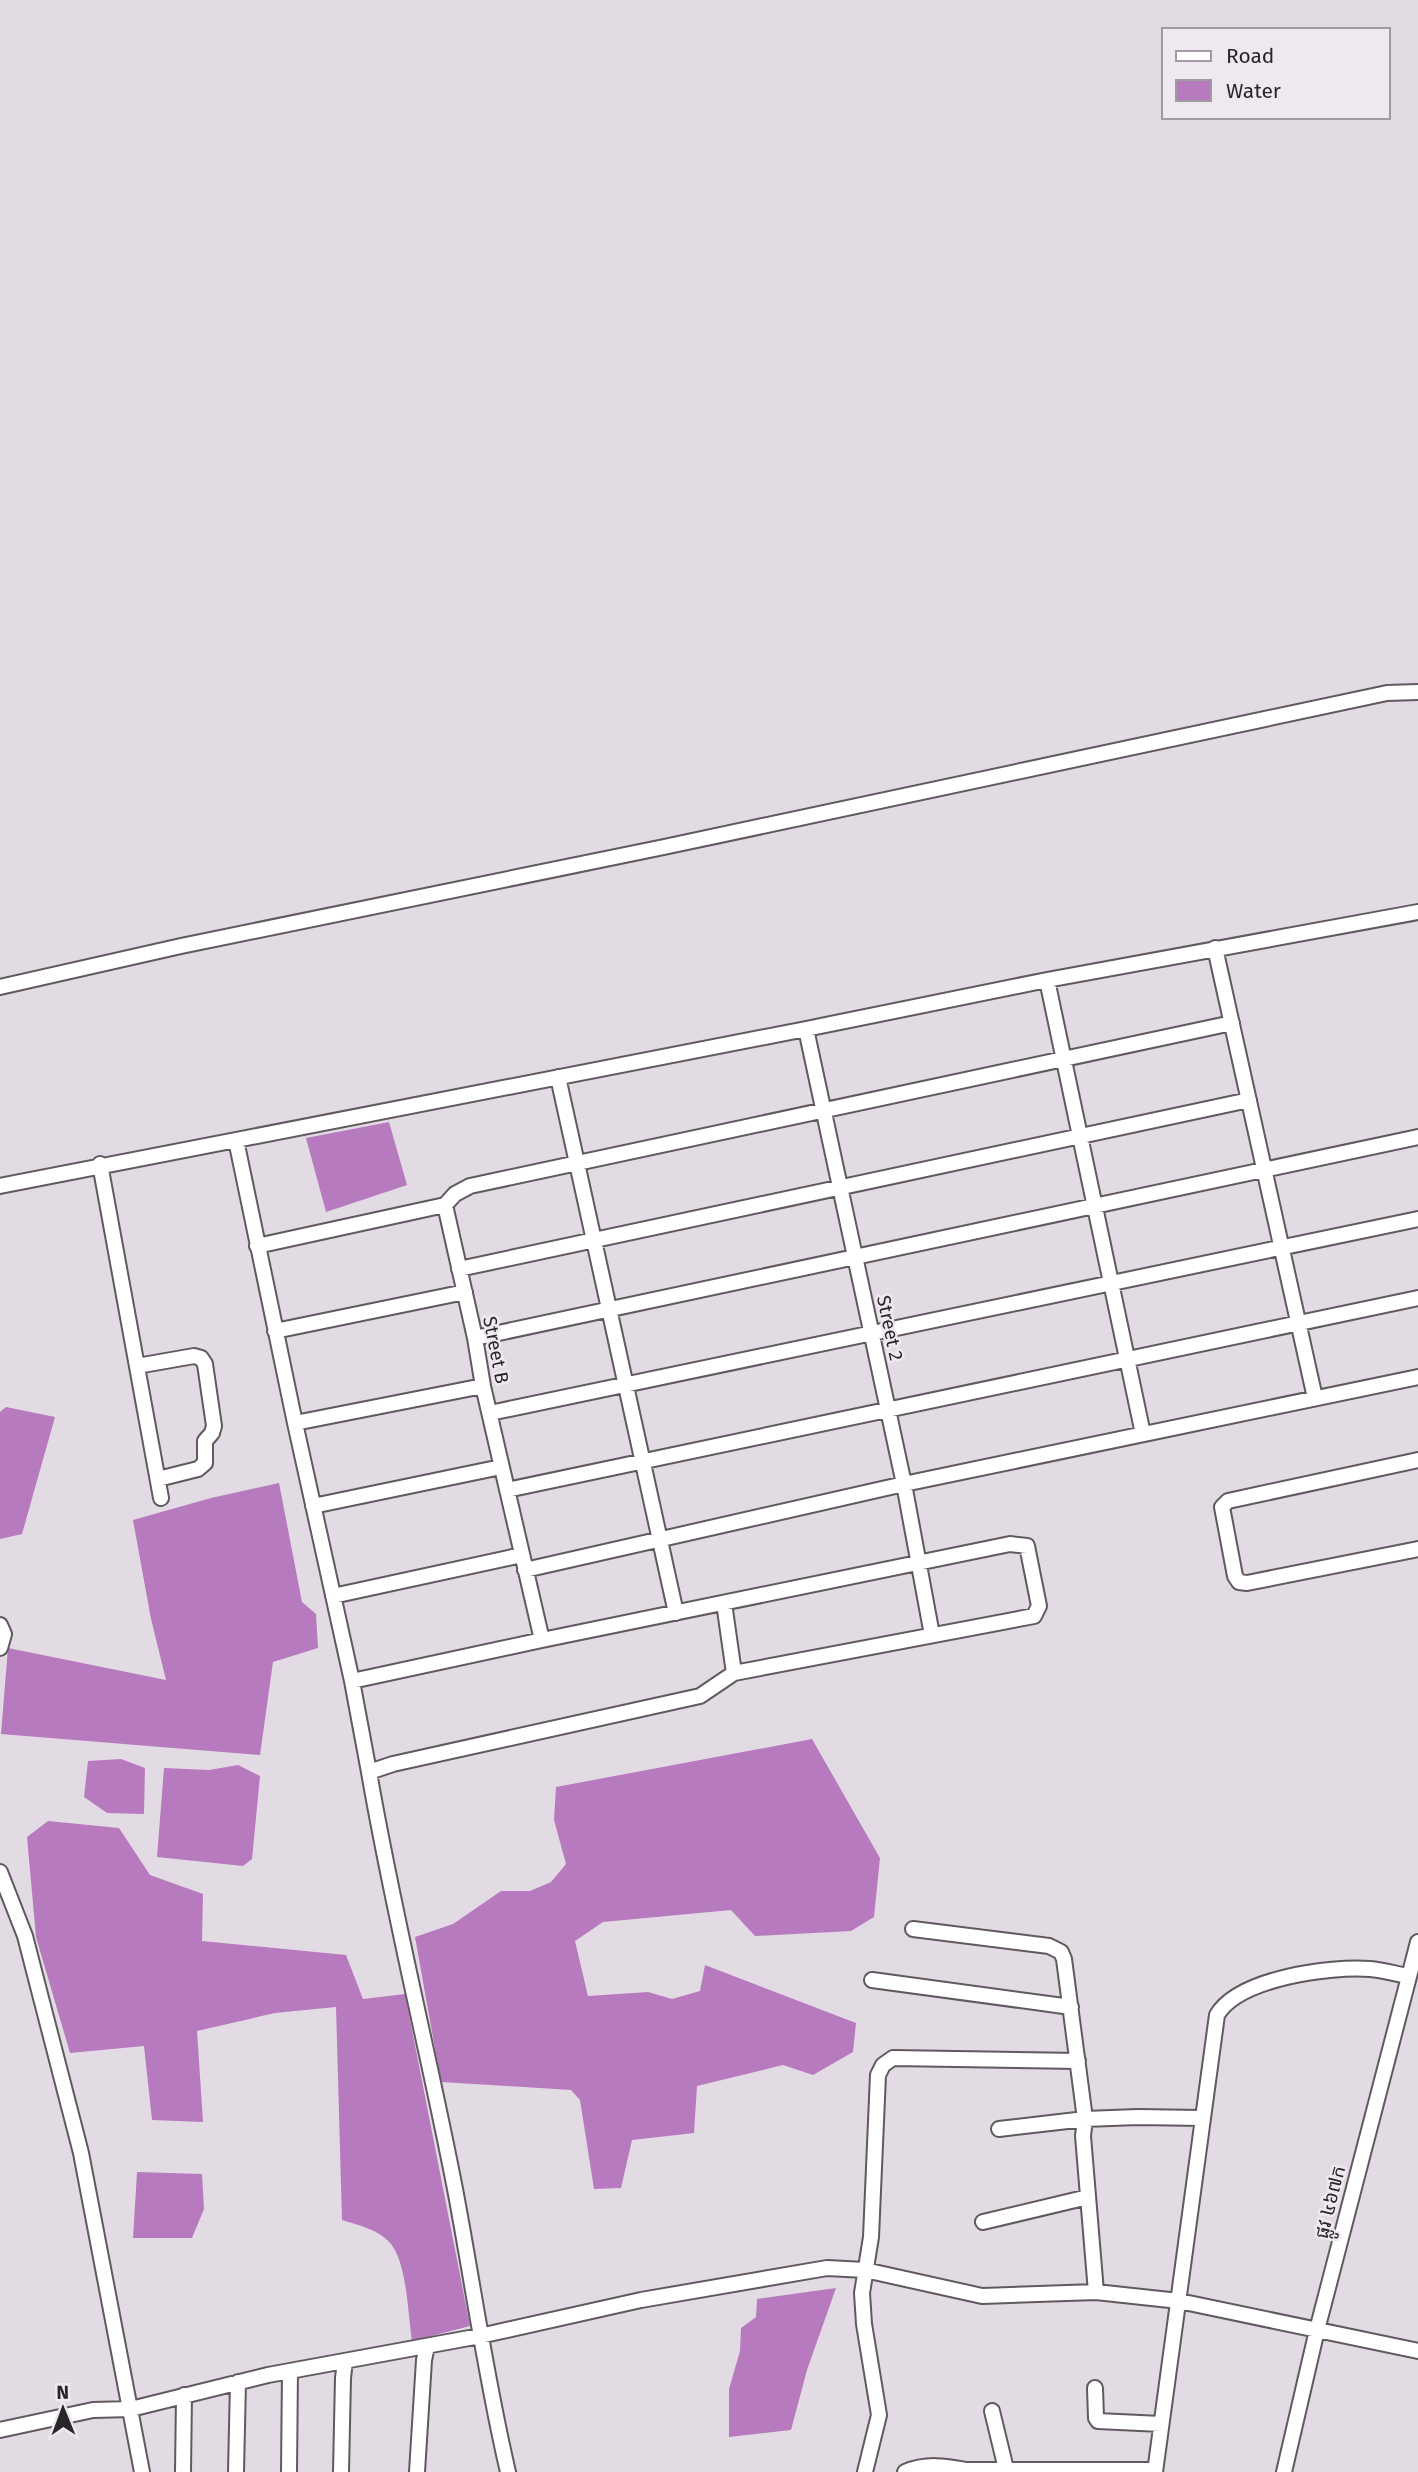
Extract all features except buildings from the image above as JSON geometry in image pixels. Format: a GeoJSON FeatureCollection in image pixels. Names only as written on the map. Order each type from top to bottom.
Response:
{"type":"FeatureCollection","features":[{"type":"Feature","properties":{"kind":"street"},"geometry":{"type":"LineString","coordinates":[[0,987],[194,943],[677,845],[1387,693],[1418,692]]}},
{"type":"Feature","properties":{"kind":"street"},"geometry":{"type":"LineString","coordinates":[[0,1186],[100,1164],[236,1140],[1047,980],[1418,912]]}},
{"type":"Feature","properties":{"kind":"street"},"geometry":{"type":"LineString","coordinates":[[1215,948],[1315,1398]]}},
{"type":"Feature","properties":{"kind":"street"},"geometry":{"type":"LineString","coordinates":[[1047,980],[1143,1434]]}},
{"type":"Feature","properties":{"kind":"street"},"geometry":{"type":"LineString","coordinates":[[257,1246],[445,1205],[455,1194],[470,1185],[1232,1023]]}},
{"type":"Feature","properties":{"kind":"street","name":"Street 2"},"geometry":{"type":"LineString","coordinates":[[806,1029],[904,1484],[933,1635]]}},
{"type":"Feature","properties":{"kind":"street"},"geometry":{"type":"LineString","coordinates":[[558,1077],[676,1614]]}},
{"type":"Feature","properties":{"kind":"street"},"geometry":{"type":"LineString","coordinates":[[458,1269],[1249,1100]]}},
{"type":"Feature","properties":{"kind":"street"},"geometry":{"type":"LineString","coordinates":[[475,1338],[1418,1137]]}},
{"type":"Feature","properties":{"kind":"street"},"geometry":{"type":"LineString","coordinates":[[236,1140],[352,1681],[380,1835],[454,2189],[508,2472]]}},
{"type":"Feature","properties":{"kind":"street"},"geometry":{"type":"LineString","coordinates":[[100,1164],[161,1498]]}},
{"type":"Feature","properties":{"kind":"street","name":"Street B"},"geometry":{"type":"LineString","coordinates":[[445,1205],[501,1467],[542,1640]]}},
{"type":"Feature","properties":{"kind":"street"},"geometry":{"type":"LineString","coordinates":[[490,1413],[1418,1219]]}},
{"type":"Feature","properties":{"kind":"street"},"geometry":{"type":"LineString","coordinates":[[275,1331],[465,1292]]}},
{"type":"Feature","properties":{"kind":"street"},"geometry":{"type":"LineString","coordinates":[[507,1490],[1418,1298]]}},
{"type":"Feature","properties":{"kind":"street"},"geometry":{"type":"LineString","coordinates":[[137,1366],[194,1356],[201,1358],[205,1364],[214,1426],[205,1441],[205,1463],[198,1469],[158,1479]]}},
{"type":"Feature","properties":{"kind":"street"},"geometry":{"type":"LineString","coordinates":[[525,1570],[904,1484],[1418,1377]]}},
{"type":"Feature","properties":{"kind":"street"},"geometry":{"type":"LineString","coordinates":[[295,1423],[483,1386]]}},
{"type":"Feature","properties":{"kind":"street"},"geometry":{"type":"LineString","coordinates":[[1418,1460],[1228,1501],[1222,1507],[1235,1576],[1240,1582],[1247,1583],[1418,1549]]}},
{"type":"Feature","properties":{"kind":"street"},"geometry":{"type":"LineString","coordinates":[[313,1506],[501,1467]]}},
{"type":"Feature","properties":{"kind":"street"},"geometry":{"type":"LineString","coordinates":[[352,1681],[1010,1544],[1027,1546],[1039,1606],[1034,1616],[734,1673],[700,1696],[393,1764],[369,1772]]}},
{"type":"Feature","properties":{"kind":"street"},"geometry":{"type":"LineString","coordinates":[[333,1596],[522,1555]]}},
{"type":"Feature","properties":{"kind":"street"},"geometry":{"type":"LineString","coordinates":[[724,1603],[734,1673]]}},
{"type":"Feature","properties":{"kind":"street"},"geometry":{"type":"LineString","coordinates":[[0,1625],[4,1634],[0,1648]]}},
{"type":"Feature","properties":{"kind":"street"},"geometry":{"type":"LineString","coordinates":[[0,1872],[25,1936],[81,2153],[142,2472]]}},
{"type":"Feature","properties":{"kind":"street"},"geometry":{"type":"LineString","coordinates":[[913,1930],[1049,1946],[1057,1950],[1064,1959],[1085,2119],[1083,2136],[1096,2292]]}},
{"type":"Feature","properties":{"kind":"street","name":"ផ្លូវ ៤៦៧ក"},"geometry":{"type":"LineString","coordinates":[[1283,2472],[1317,2330],[1418,1942]]}},
{"type":"Feature","properties":{"kind":"street"},"geometry":{"type":"LineString","coordinates":[[905,2472],[936,2465],[966,2470],[1155,2471],[1217,2015],[1224,2003],[1243,1992],[1301,1973],[1371,1969],[1408,1976]]}},
{"type":"Feature","properties":{"kind":"street"},"geometry":{"type":"LineString","coordinates":[[872,1980],[1071,2007]]}},
{"type":"Feature","properties":{"kind":"street"},"geometry":{"type":"LineString","coordinates":[[865,2472],[879,2416],[864,2324],[862,2293],[871,2236],[878,2075],[883,2065],[893,2058],[1078,2061]]}},
{"type":"Feature","properties":{"kind":"street"},"geometry":{"type":"LineString","coordinates":[[999,2129],[1085,2119],[1202,2118]]}},
{"type":"Feature","properties":{"kind":"street"},"geometry":{"type":"LineString","coordinates":[[983,2222],[1088,2197]]}},
{"type":"Feature","properties":{"kind":"street"},"geometry":{"type":"LineString","coordinates":[[0,2430],[93,2410],[131,2409],[290,2371],[480,2336],[641,2300],[827,2268],[865,2270],[982,2296],[1096,2292],[1179,2301],[1418,2351]]}},
{"type":"Feature","properties":{"kind":"street"},"geometry":{"type":"LineString","coordinates":[[417,2472],[427,2346]]}},
{"type":"Feature","properties":{"kind":"street"},"geometry":{"type":"LineString","coordinates":[[341,2472],[342,2378],[345,2361]]}},
{"type":"Feature","properties":{"kind":"street"},"geometry":{"type":"LineString","coordinates":[[289,2472],[290,2371]]}},
{"type":"Feature","properties":{"kind":"street"},"geometry":{"type":"LineString","coordinates":[[236,2472],[238,2382]]}},
{"type":"Feature","properties":{"kind":"street"},"geometry":{"type":"LineString","coordinates":[[1094,2388],[1098,2421],[1161,2424]]}},
{"type":"Feature","properties":{"kind":"street"},"geometry":{"type":"LineString","coordinates":[[183,2472],[184,2395]]}},
{"type":"Feature","properties":{"kind":"street"},"geometry":{"type":"LineString","coordinates":[[992,2411],[1006,2469]]}},
{"type":"Feature","properties":{"kind":"water"},"geometry":{"type":"Polygon","coordinates":[[[389,1122],[407,1185],[326,1212],[306,1138],[389,1122]]]}},
{"type":"Feature","properties":{"kind":"water"},"geometry":{"type":"Polygon","coordinates":[[[6,1407],[55,1417],[22,1534],[0,1539],[0,1412],[6,1407]]]}},
{"type":"Feature","properties":{"kind":"water"},"geometry":{"type":"Polygon","coordinates":[[[279,1483],[302,1602],[316,1614],[318,1648],[273,1662],[260,1755],[1,1734],[8,1648],[166,1680],[151,1619],[133,1520],[211,1498],[279,1483]]]}},
{"type":"Feature","properties":{"kind":"water"},"geometry":{"type":"Polygon","coordinates":[[[812,1739],[880,1858],[874,1917],[851,1931],[755,1936],[731,1910],[603,1922],[575,1941],[588,1996],[648,1992],[672,1999],[700,1991],[705,1965],[856,2023],[853,2052],[813,2075],[783,2065],[697,2086],[694,2133],[632,2140],[621,2188],[594,2189],[580,2100],[571,2090],[441,2082],[415,1937],[453,1924],[501,1891],[530,1891],[551,1882],[566,1864],[554,1820],[556,1787],[812,1739]]]}},
{"type":"Feature","properties":{"kind":"water"},"geometry":{"type":"Polygon","coordinates":[[[121,1759],[145,1768],[144,1814],[107,1813],[84,1797],[88,1761],[121,1759]]]}},
{"type":"Feature","properties":{"kind":"water"},"geometry":{"type":"Polygon","coordinates":[[[238,1765],[260,1776],[252,1859],[243,1866],[157,1857],[164,1768],[209,1770],[238,1765]]]}},
{"type":"Feature","properties":{"kind":"water"},"geometry":{"type":"Polygon","coordinates":[[[48,1821],[119,1828],[150,1875],[203,1894],[202,1941],[346,1955],[363,1999],[405,1994],[470,2326],[412,2341],[404,2277],[391,2244],[381,2235],[342,2220],[336,2007],[275,2013],[197,2031],[203,2122],[152,2120],[144,2046],[70,2053],[36,1937],[27,1837],[48,1821]]]}},
{"type":"Feature","properties":{"kind":"water"},"geometry":{"type":"Polygon","coordinates":[[[137,2172],[202,2174],[204,2209],[192,2238],[133,2238],[137,2172]]]}},
{"type":"Feature","properties":{"kind":"water"},"geometry":{"type":"Polygon","coordinates":[[[836,2288],[807,2370],[791,2430],[729,2437],[729,2389],[740,2351],[741,2328],[756,2317],[757,2299],[836,2288]]]}}]}
